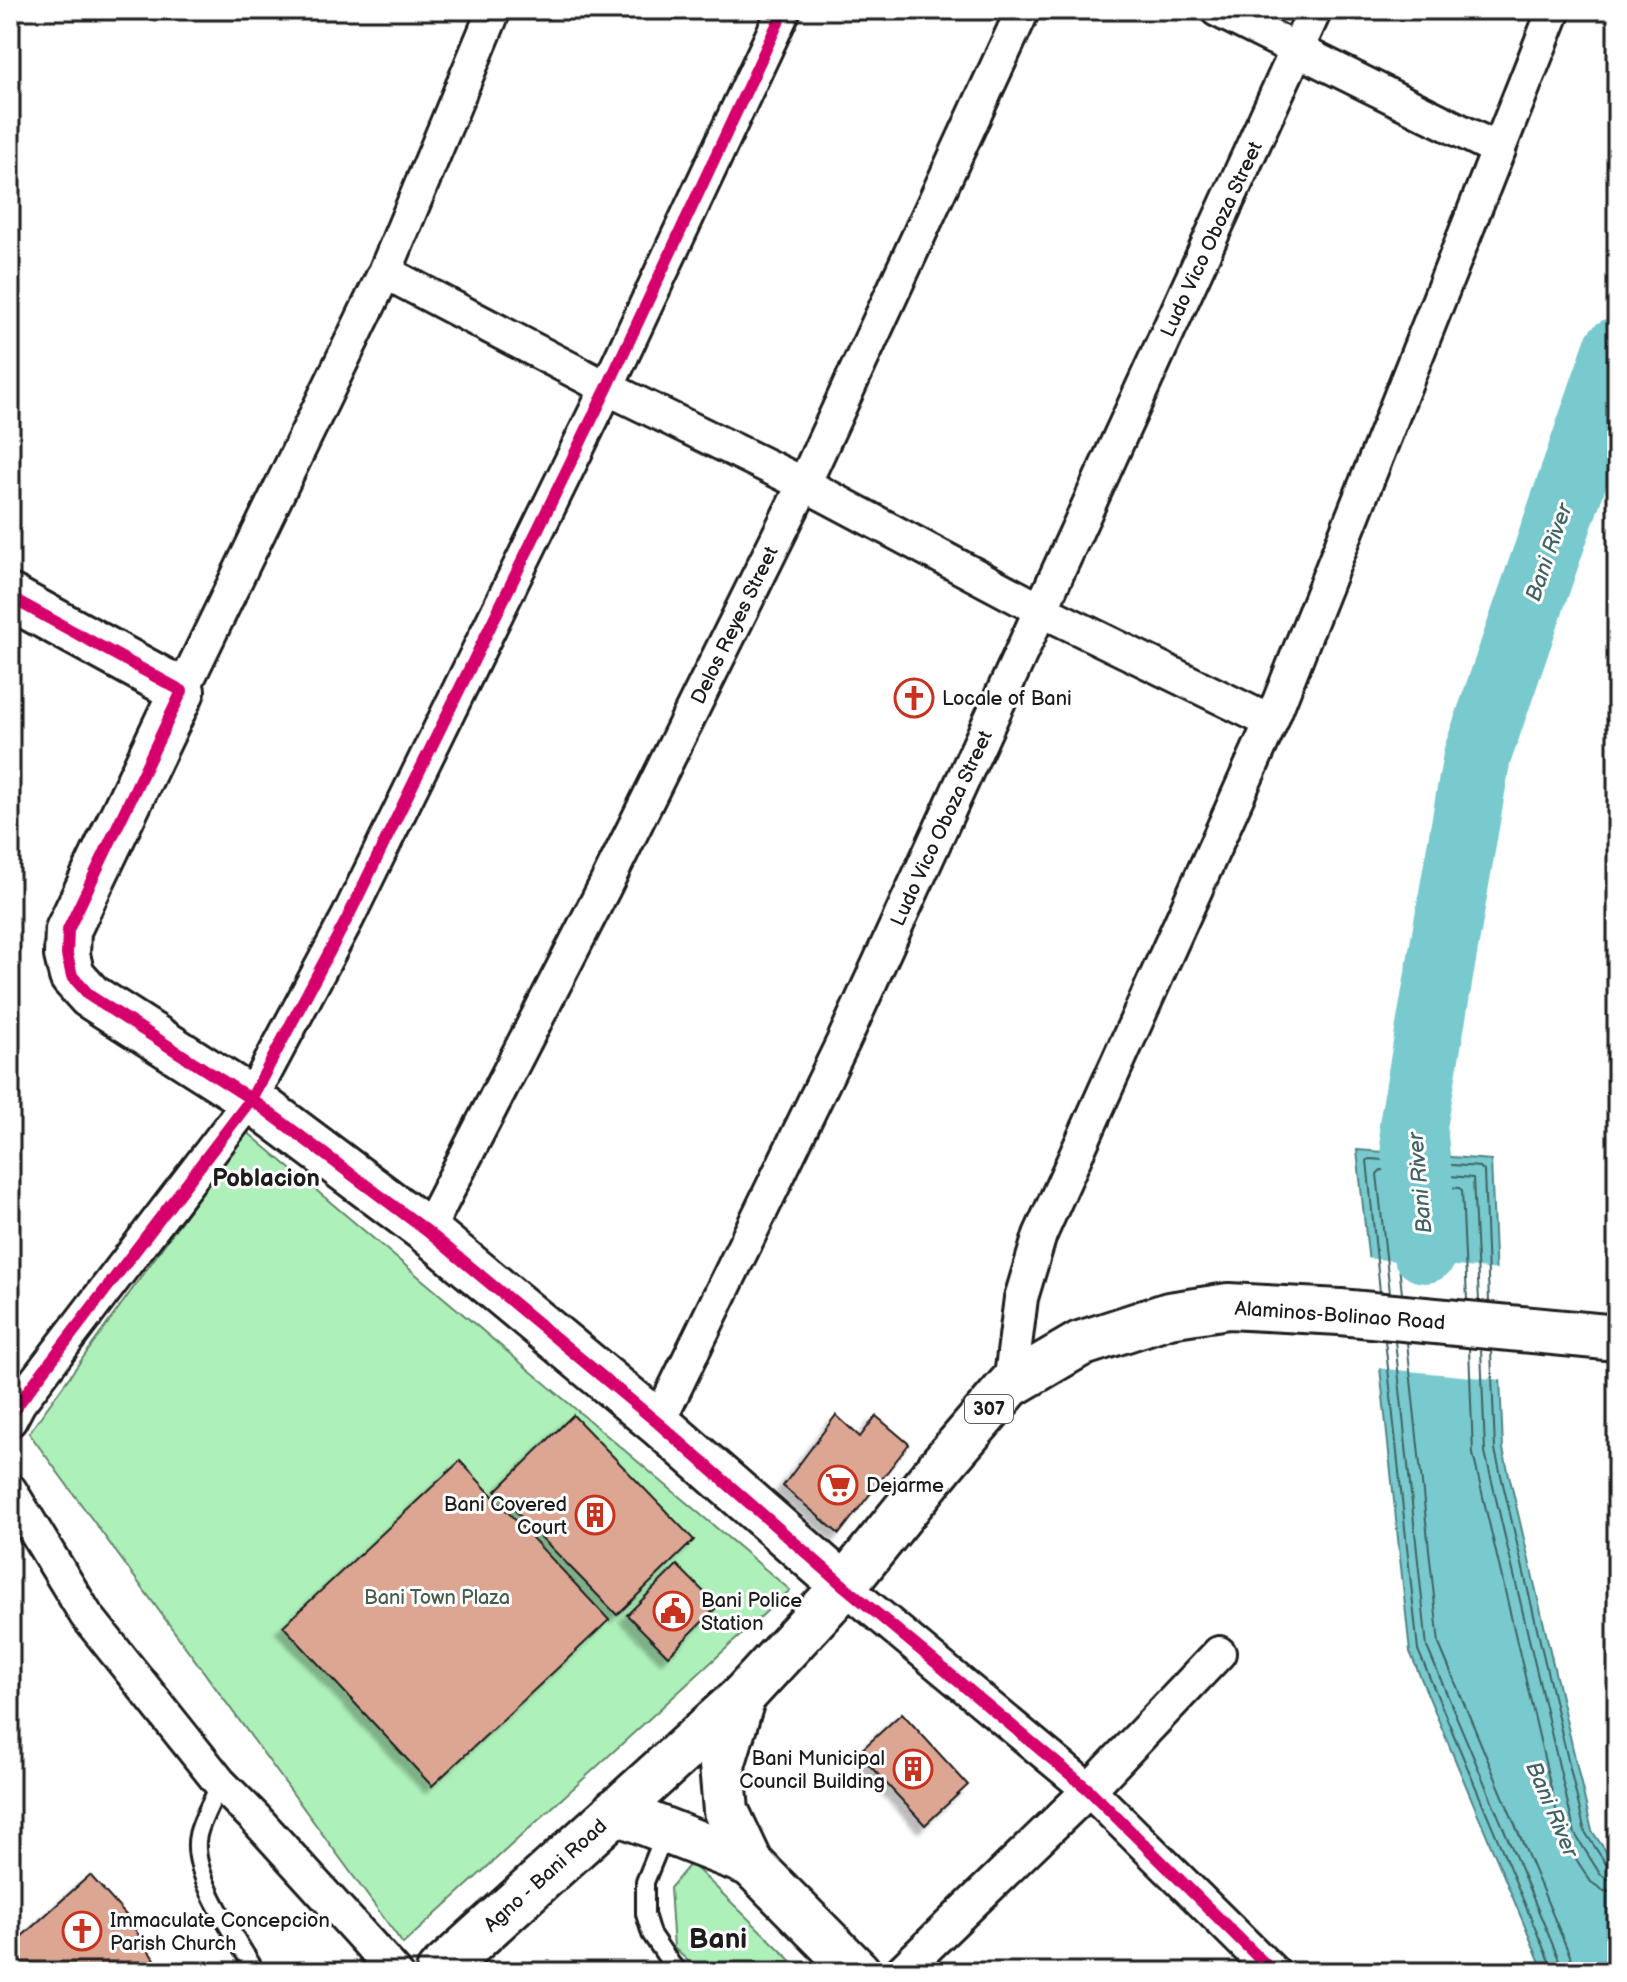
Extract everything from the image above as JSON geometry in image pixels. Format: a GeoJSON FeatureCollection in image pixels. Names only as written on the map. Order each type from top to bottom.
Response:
{"type":"FeatureCollection","features":[{"type":"Feature","properties":{"kind":"main road"},"geometry":{"type":"LineString","coordinates":[[10,597],[182,691],[68,930],[67,955],[72,976],[90,996],[251,1099],[427,1231],[658,1423],[844,1586]]}},
{"type":"Feature","properties":{"kind":"main road","name":"Alaminos-Bolinao Road"},"geometry":{"type":"LineString","coordinates":[[743,1696],[844,1586],[1010,1385],[1080,1344],[1169,1315],[1228,1306],[1340,1312],[1612,1338]]}},
{"type":"Feature","properties":{"kind":"main road","name":"Agno - Bani Road"},"geometry":{"type":"LineString","coordinates":[[439,1972],[743,1696]]}},
{"type":"Feature","properties":{"kind":"main road","name":"307"},"geometry":{"type":"LineString","coordinates":[[743,1696],[722,1765],[726,1811],[751,1864],[858,1972]]}},
{"type":"Feature","properties":{"kind":"main road","name":"Agno - Bani Road"},"geometry":{"type":"LineString","coordinates":[[615,1811],[751,1864]]}},
{"type":"Feature","properties":{"kind":"street"},"geometry":{"type":"LineString","coordinates":[[182,691],[385,272],[494,10]]}},
{"type":"Feature","properties":{"kind":"street"},"geometry":{"type":"LineString","coordinates":[[10,1420],[19,1403],[251,1099],[348,917],[607,388],[784,10]]}},
{"type":"Feature","properties":{"kind":"street","name":"Delos Reyes Street"},"geometry":{"type":"LineString","coordinates":[[427,1231],[604,888],[804,484],[1023,10]]}},
{"type":"Feature","properties":{"kind":"street"},"geometry":{"type":"LineString","coordinates":[[1217,10],[1499,150]]}},
{"type":"Feature","properties":{"kind":"street","name":"Ludo Vico Oboza Street"},"geometry":{"type":"LineString","coordinates":[[658,1423],[843,1042],[1315,10]]}},
{"type":"Feature","properties":{"kind":"street"},"geometry":{"type":"LineString","coordinates":[[1010,1385],[1021,1298],[1040,1235],[1271,722],[1554,10]]}},
{"type":"Feature","properties":{"kind":"street"},"geometry":{"type":"LineString","coordinates":[[385,272],[607,388],[804,484],[1041,610],[1271,722]]}},
{"type":"Feature","properties":{"kind":"street"},"geometry":{"type":"LineString","coordinates":[[10,1490],[86,1615],[220,1783],[395,1972]]}},
{"type":"Feature","properties":{"kind":"street"},"geometry":{"type":"LineString","coordinates":[[844,1586],[1089,1790],[1273,1972]]}},
{"type":"Feature","properties":{"kind":"street"},"geometry":{"type":"LineString","coordinates":[[901,1972],[1089,1790],[1219,1653]]}},
{"type":"Feature","properties":{"kind":"lane"},"geometry":{"type":"LineString","coordinates":[[220,1783],[197,1836],[199,1868],[223,1917],[255,1970]]}},
{"type":"Feature","properties":{"kind":"lane"},"geometry":{"type":"LineString","coordinates":[[666,1831],[645,1882],[645,1914],[651,1934],[680,1972]]}},
{"type":"Feature","properties":{"kind":"green space","name":"Bani Town Plaza"},"geometry":{"type":"Polygon","coordinates":[[[246,1131],[790,1590],[403,1944],[29,1433],[246,1131]]]}},
{"type":"Feature","properties":{"kind":"green space"},"geometry":{"type":"Polygon","coordinates":[[[691,1863],[802,1971],[700,1972],[674,1948],[670,1888],[691,1863]]]}},
{"type":"Feature","properties":{"kind":"water"},"geometry":{"type":"Polygon","coordinates":[[[1357,1150],[1491,1160],[1503,1449],[1592,1831],[1617,1867],[1617,1972],[1544,1972],[1410,1652],[1357,1150]]]}},
{"type":"Feature","properties":{"kind":"pier"},"geometry":{"type":"Polygon","coordinates":[[[1364,1258],[1500,1270],[1504,1380],[1376,1368],[1364,1258]]]}},
{"type":"Feature","properties":{"kind":"building","name":"Bani Covered Court"},"geometry":{"type":"Polygon","coordinates":[[[573,1415],[694,1540],[617,1615],[496,1491],[573,1415]]]}},
{"type":"Feature","properties":{"kind":"building"},"geometry":{"type":"Polygon","coordinates":[[[836,1415],[860,1437],[876,1416],[909,1444],[839,1534],[783,1486],[836,1415]]]}},
{"type":"Feature","properties":{"kind":"building"},"geometry":{"type":"Polygon","coordinates":[[[460,1461],[609,1620],[432,1786],[283,1626],[460,1461]]]}},
{"type":"Feature","properties":{"kind":"building","name":"Bani Police Station"},"geometry":{"type":"Polygon","coordinates":[[[677,1565],[718,1606],[668,1656],[627,1615],[677,1565]]]}},
{"type":"Feature","properties":{"kind":"building","name":"Bani Municipal Council Building"},"geometry":{"type":"Polygon","coordinates":[[[902,1713],[968,1785],[925,1825],[858,1753],[902,1713]]]}},
{"type":"Feature","properties":{"kind":"building","name":"Immaculate Concepcion Parish Church"},"geometry":{"type":"Polygon","coordinates":[[[90,1875],[126,1915],[162,1972],[10,1972],[10,1947],[90,1875]]]}},
{"type":"Feature","properties":{"kind":"waterway","name":"Bani River"},"geometry":{"type":"LineString","coordinates":[[1425,1249],[1413,1126],[1477,756],[1617,351]]}},
{"type":"Feature","properties":{"kind":"cycle path"},"geometry":{"type":"LineString","coordinates":[[10,1420],[19,1403],[251,1099],[348,917],[607,388],[784,10]]}},
{"type":"Feature","properties":{"kind":"cycle path"},"geometry":{"type":"LineString","coordinates":[[10,597],[182,691],[68,930],[67,955],[72,976],[90,996],[251,1099],[427,1231],[1089,1790],[1273,1972]]}},
{"type":"Feature","properties":{"kind":"place","name":"Locale of Bani"},"geometry":{"type":"Point","coordinates":[914,698]}},
{"type":"Feature","properties":{"kind":"place","name":"Dejarme"},"geometry":{"type":"Point","coordinates":[838,1485]}},
{"type":"Feature","properties":{"kind":"place","name":"Bani Covered Court"},"geometry":{"type":"Point","coordinates":[595,1515]}},
{"type":"Feature","properties":{"kind":"place","name":"Bani Police Station"},"geometry":{"type":"Point","coordinates":[673,1611]}},
{"type":"Feature","properties":{"kind":"place","name":"Bani Municipal Council Building"},"geometry":{"type":"Point","coordinates":[913,1769]}},
{"type":"Feature","properties":{"kind":"place","name":"Immaculate Concepcion Parish Church"},"geometry":{"type":"Point","coordinates":[82,1931]}},
{"type":"Feature","properties":{"kind":"district","name":"Poblacion"},"geometry":{"type":"Point","coordinates":[266,1178]}},
{"type":"Feature","properties":{"kind":"district","name":"Bani"},"geometry":{"type":"Point","coordinates":[718,1938]}}]}
